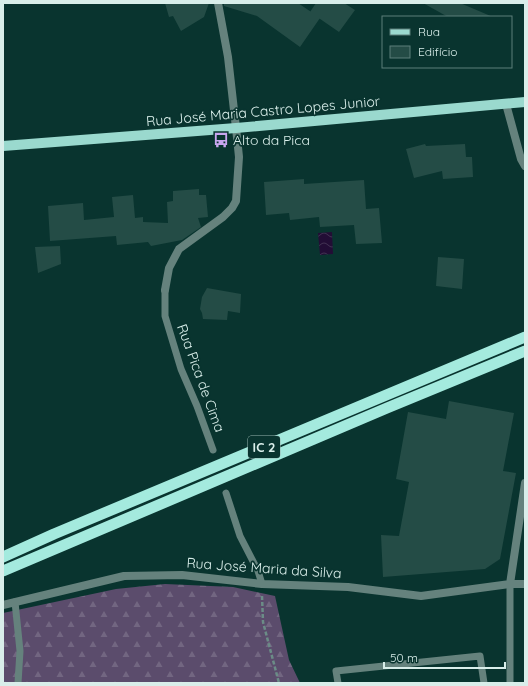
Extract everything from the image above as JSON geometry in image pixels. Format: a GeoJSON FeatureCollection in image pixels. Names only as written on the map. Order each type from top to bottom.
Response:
{"type":"FeatureCollection","features":[{"type":"Feature","properties":{"kind":"highway","name":"IC 2"},"geometry":{"type":"LineString","coordinates":[[3,557],[525,337]]}},
{"type":"Feature","properties":{"kind":"highway","name":"IC 2"},"geometry":{"type":"LineString","coordinates":[[3,571],[366,417],[525,352]]}},
{"type":"Feature","properties":{"kind":"main road","name":"Rua José Maria Castro Lopes Junior"},"geometry":{"type":"LineString","coordinates":[[3,146],[236,128],[525,102]]}},
{"type":"Feature","properties":{"kind":"street","name":"Rua Pica de Cima"},"geometry":{"type":"LineString","coordinates":[[165,290],[169,268],[180,249],[223,218],[236,201],[239,157],[228,57],[218,3]]}},
{"type":"Feature","properties":{"kind":"street"},"geometry":{"type":"LineString","coordinates":[[506,104],[525,166]]}},
{"type":"Feature","properties":{"kind":"street"},"geometry":{"type":"LineString","coordinates":[[510,584],[525,483]]}},
{"type":"Feature","properties":{"kind":"street","name":"Rua José Maria da Silva"},"geometry":{"type":"LineString","coordinates":[[3,605],[124,576],[182,574],[262,584],[348,587],[421,596],[510,584],[525,584]]}},
{"type":"Feature","properties":{"kind":"lane","name":"Rua Pica de Cima"},"geometry":{"type":"LineString","coordinates":[[165,290],[165,316],[181,368],[213,450]]}},
{"type":"Feature","properties":{"kind":"lane"},"geometry":{"type":"LineString","coordinates":[[226,493],[240,536],[258,571],[262,584]]}},
{"type":"Feature","properties":{"kind":"lane"},"geometry":{"type":"LineString","coordinates":[[510,584],[510,683]]}},
{"type":"Feature","properties":{"kind":"lane"},"geometry":{"type":"LineString","coordinates":[[15,602],[20,651],[18,683]]}},
{"type":"Feature","properties":{"kind":"lane"},"geometry":{"type":"LineString","coordinates":[[338,683],[336,671],[480,656],[484,683]]}},
{"type":"Feature","properties":{"kind":"path"},"geometry":{"type":"LineString","coordinates":[[262,584],[263,622],[279,683]]}},
{"type":"Feature","properties":{"kind":"green space"},"geometry":{"type":"Polygon","coordinates":[[[165,584],[233,587],[275,596],[289,660],[300,683],[3,683],[3,613],[116,589],[165,584]]]}},
{"type":"Feature","properties":{"kind":"water"},"geometry":{"type":"Polygon","coordinates":[[[332,232],[333,254],[320,255],[318,233],[332,232]]]}},
{"type":"Feature","properties":{"kind":"building"},"geometry":{"type":"Polygon","coordinates":[[[165,3],[209,3],[204,17],[181,31],[173,16],[169,17],[165,3]]]}},
{"type":"Feature","properties":{"kind":"building"},"geometry":{"type":"Polygon","coordinates":[[[224,3],[298,3],[320,18],[300,47],[257,16],[224,6],[224,3]]]}},
{"type":"Feature","properties":{"kind":"building"},"geometry":{"type":"Polygon","coordinates":[[[316,3],[344,3],[355,10],[339,32],[310,12],[316,3]]]}},
{"type":"Feature","properties":{"kind":"building"},"geometry":{"type":"Polygon","coordinates":[[[423,3],[460,3],[491,16],[446,16],[423,3]]]}},
{"type":"Feature","properties":{"kind":"building"},"geometry":{"type":"Polygon","coordinates":[[[425,144],[426,146],[465,144],[466,157],[472,157],[473,177],[443,179],[442,171],[414,178],[406,149],[425,144]]]}},
{"type":"Feature","properties":{"kind":"building"},"geometry":{"type":"Polygon","coordinates":[[[304,179],[304,184],[364,180],[366,209],[379,208],[382,243],[356,244],[354,225],[320,227],[319,217],[290,220],[289,213],[266,215],[264,182],[304,179]]]}},
{"type":"Feature","properties":{"kind":"building"},"geometry":{"type":"Polygon","coordinates":[[[199,189],[199,195],[206,195],[208,217],[198,218],[201,227],[182,240],[151,246],[148,242],[117,245],[116,236],[50,241],[48,206],[83,203],[84,220],[114,217],[112,197],[133,195],[135,218],[143,217],[143,222],[168,223],[167,202],[173,201],[173,191],[199,189]]]}},
{"type":"Feature","properties":{"kind":"building"},"geometry":{"type":"Polygon","coordinates":[[[60,246],[61,264],[38,273],[35,247],[60,246]]]}},
{"type":"Feature","properties":{"kind":"building"},"geometry":{"type":"Polygon","coordinates":[[[438,257],[464,259],[462,289],[436,286],[438,257]]]}},
{"type":"Feature","properties":{"kind":"building"},"geometry":{"type":"Polygon","coordinates":[[[207,288],[241,294],[240,313],[228,311],[227,320],[203,319],[200,309],[202,297],[207,288]]]}},
{"type":"Feature","properties":{"kind":"building"},"geometry":{"type":"Polygon","coordinates":[[[449,401],[514,413],[503,471],[516,473],[500,559],[485,569],[383,577],[381,535],[399,536],[409,482],[396,479],[408,412],[446,419],[449,401]]]}},
{"type":"Feature","properties":{"kind":"place","name":"Alto da Pica"},"geometry":{"type":"Point","coordinates":[221,140]}}]}
